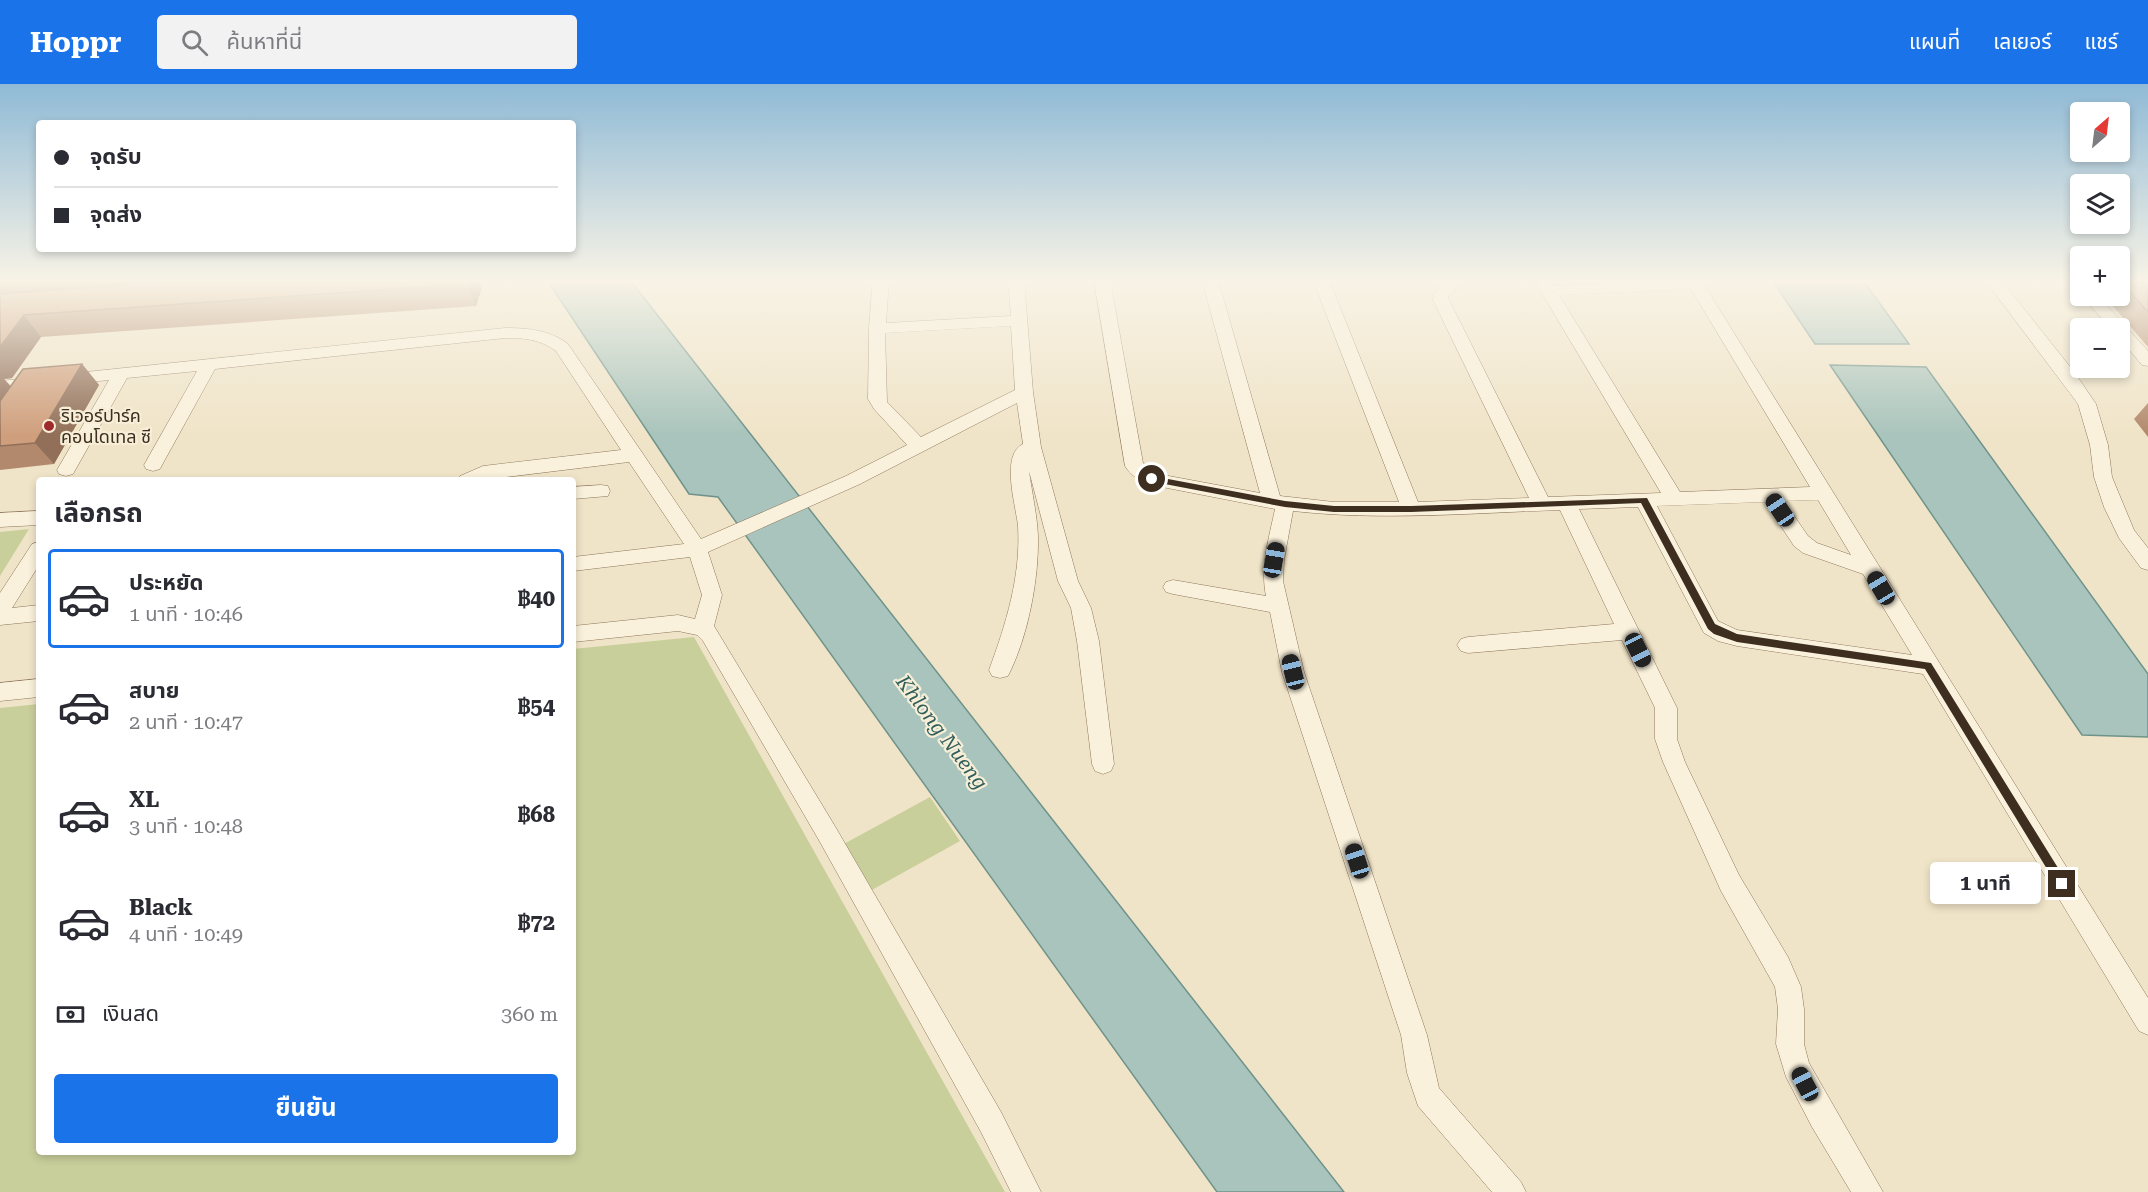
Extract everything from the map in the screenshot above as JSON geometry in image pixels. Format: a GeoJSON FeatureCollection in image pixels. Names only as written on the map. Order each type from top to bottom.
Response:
{"type":"FeatureCollection","features":[{"type":"Feature","properties":{"kind":"street"},"geometry":{"type":"LineString","coordinates":[[877,332],[877,399],[920,447]]}},
{"type":"Feature","properties":{"kind":"street"},"geometry":{"type":"LineString","coordinates":[[1019,332],[1032,447],[1068,581],[1081,608],[1088,641],[1102,764]]}},
{"type":"Feature","properties":{"kind":"street"},"geometry":{"type":"LineString","coordinates":[[1111,332],[1134,466],[1152,479],[1278,503],[1334,509],[1567,504],[1823,493]]}},
{"type":"Feature","properties":{"kind":"street"},"geometry":{"type":"LineString","coordinates":[[1226,332],[1278,503],[1274,581],[1277,606],[1293,672],[1414,1035],[1428,1096],[1511,1192]]}},
{"type":"Feature","properties":{"kind":"street"},"geometry":{"type":"LineString","coordinates":[[1341,332],[1411,509]]}},
{"type":"Feature","properties":{"kind":"street"},"geometry":{"type":"LineString","coordinates":[[1456,332],[1540,503]]}},
{"type":"Feature","properties":{"kind":"street"},"geometry":{"type":"LineString","coordinates":[[1573,332],[1674,498]]}},
{"type":"Feature","properties":{"kind":"street"},"geometry":{"type":"LineString","coordinates":[[1724,332],[2148,1022]]}},
{"type":"Feature","properties":{"kind":"street"},"geometry":{"type":"LineString","coordinates":[[2034,332],[2087,404],[2098,445],[2103,477],[2114,507],[2126,533],[2148,563]]}},
{"type":"Feature","properties":{"kind":"street"},"geometry":{"type":"LineString","coordinates":[[2122,332],[2148,361]]}},
{"type":"Feature","properties":{"kind":"street"},"geometry":{"type":"LineString","coordinates":[[0,386],[505,333],[542,336],[554,341],[562,348],[634,455],[705,546],[712,595],[703,628]]}},
{"type":"Feature","properties":{"kind":"street"},"geometry":{"type":"LineString","coordinates":[[153,465],[209,364]]}},
{"type":"Feature","properties":{"kind":"street"},"geometry":{"type":"LineString","coordinates":[[66,470],[121,374]]}},
{"type":"Feature","properties":{"kind":"street"},"geometry":{"type":"LineString","coordinates":[[24,400],[36,382]]}},
{"type":"Feature","properties":{"kind":"street"},"geometry":{"type":"LineString","coordinates":[[576,564],[664,555],[705,546],[853,480],[1024,392]]}},
{"type":"Feature","properties":{"kind":"street"},"geometry":{"type":"LineString","coordinates":[[1000,670],[1018,619],[1024,593],[1028,534],[1019,461],[1025,450],[1032,447]]}},
{"type":"Feature","properties":{"kind":"street"},"geometry":{"type":"LineString","coordinates":[[473,477],[483,472],[634,455]]}},
{"type":"Feature","properties":{"kind":"street"},"geometry":{"type":"LineString","coordinates":[[576,493],[601,491]]}},
{"type":"Feature","properties":{"kind":"street"},"geometry":{"type":"LineString","coordinates":[[1770,495],[1801,541],[1821,553],[1869,569]]}},
{"type":"Feature","properties":{"kind":"street"},"geometry":{"type":"LineString","coordinates":[[1644,500],[1711,627],[1718,632],[1737,638],[1928,666]]}},
{"type":"Feature","properties":{"kind":"street"},"geometry":{"type":"LineString","coordinates":[[1567,504],[1666,708],[1666,740],[1674,762],[1730,883],[1779,966],[1788,987],[1791,1009],[1790,1044],[1796,1067],[1822,1117],[1868,1192]]}},
{"type":"Feature","properties":{"kind":"street"},"geometry":{"type":"LineString","coordinates":[[0,519],[36,518]]}},
{"type":"Feature","properties":{"kind":"street"},"geometry":{"type":"LineString","coordinates":[[0,610],[36,557]]}},
{"type":"Feature","properties":{"kind":"street"},"geometry":{"type":"LineString","coordinates":[[1173,587],[1277,606]]}},
{"type":"Feature","properties":{"kind":"street"},"geometry":{"type":"LineString","coordinates":[[0,616],[36,613]]}},
{"type":"Feature","properties":{"kind":"street"},"geometry":{"type":"LineString","coordinates":[[576,634],[678,623],[703,628],[710,635],[828,835],[991,1122],[1026,1192]]}},
{"type":"Feature","properties":{"kind":"street"},"geometry":{"type":"LineString","coordinates":[[1468,645],[1628,631]]}},
{"type":"Feature","properties":{"kind":"street"},"geometry":{"type":"LineString","coordinates":[[0,692],[36,688]]}},
{"type":"Feature","properties":{"kind":"green space"},"geometry":{"type":"Polygon","coordinates":[[[29,529],[0,576],[0,532],[29,529]]]}},
{"type":"Feature","properties":{"kind":"green space"},"geometry":{"type":"Polygon","coordinates":[[[694,637],[1005,1192],[0,1192],[0,708],[36,704],[36,1155],[576,1155],[576,649],[694,637]]]}},
{"type":"Feature","properties":{"kind":"green space"},"geometry":{"type":"Polygon","coordinates":[[[930,797],[960,841],[870,891],[842,845],[930,797]]]}},
{"type":"Feature","properties":{"kind":"water","name":"Khlong Nueng"},"geometry":{"type":"Polygon","coordinates":[[[581,332],[670,332],[1344,1192],[1217,1192],[718,497],[689,494],[581,332]]]}},
{"type":"Feature","properties":{"kind":"water"},"geometry":{"type":"Polygon","coordinates":[[[1807,332],[1900,332],[1909,344],[1815,344],[1807,332]]]}},
{"type":"Feature","properties":{"kind":"water"},"geometry":{"type":"Polygon","coordinates":[[[1830,365],[1926,367],[2148,674],[2148,737],[2082,735],[1830,365]]]}},
{"type":"Feature","properties":{"kind":"building"},"geometry":{"type":"Polygon","coordinates":[[[0,332],[11,332],[0,347],[0,332]]]}},
{"type":"Feature","properties":{"kind":"building"},"geometry":{"type":"Polygon","coordinates":[[[82,364],[35,443],[0,446],[0,401],[23,369],[82,364]]]}},
{"type":"Feature","properties":{"kind":"place","name":"ริเวอร์ปาร์ค คอนโดเทล ซี"},"geometry":{"type":"Point","coordinates":[49,426]}},
{"type":"Feature","properties":{"kind":"route"},"geometry":{"type":"LineString","coordinates":[[1152,479],[1285,504],[1334,509],[1411,509],[1644,500],[1711,627],[1718,632],[1737,638],[1928,666],[2062,884]]}}]}
